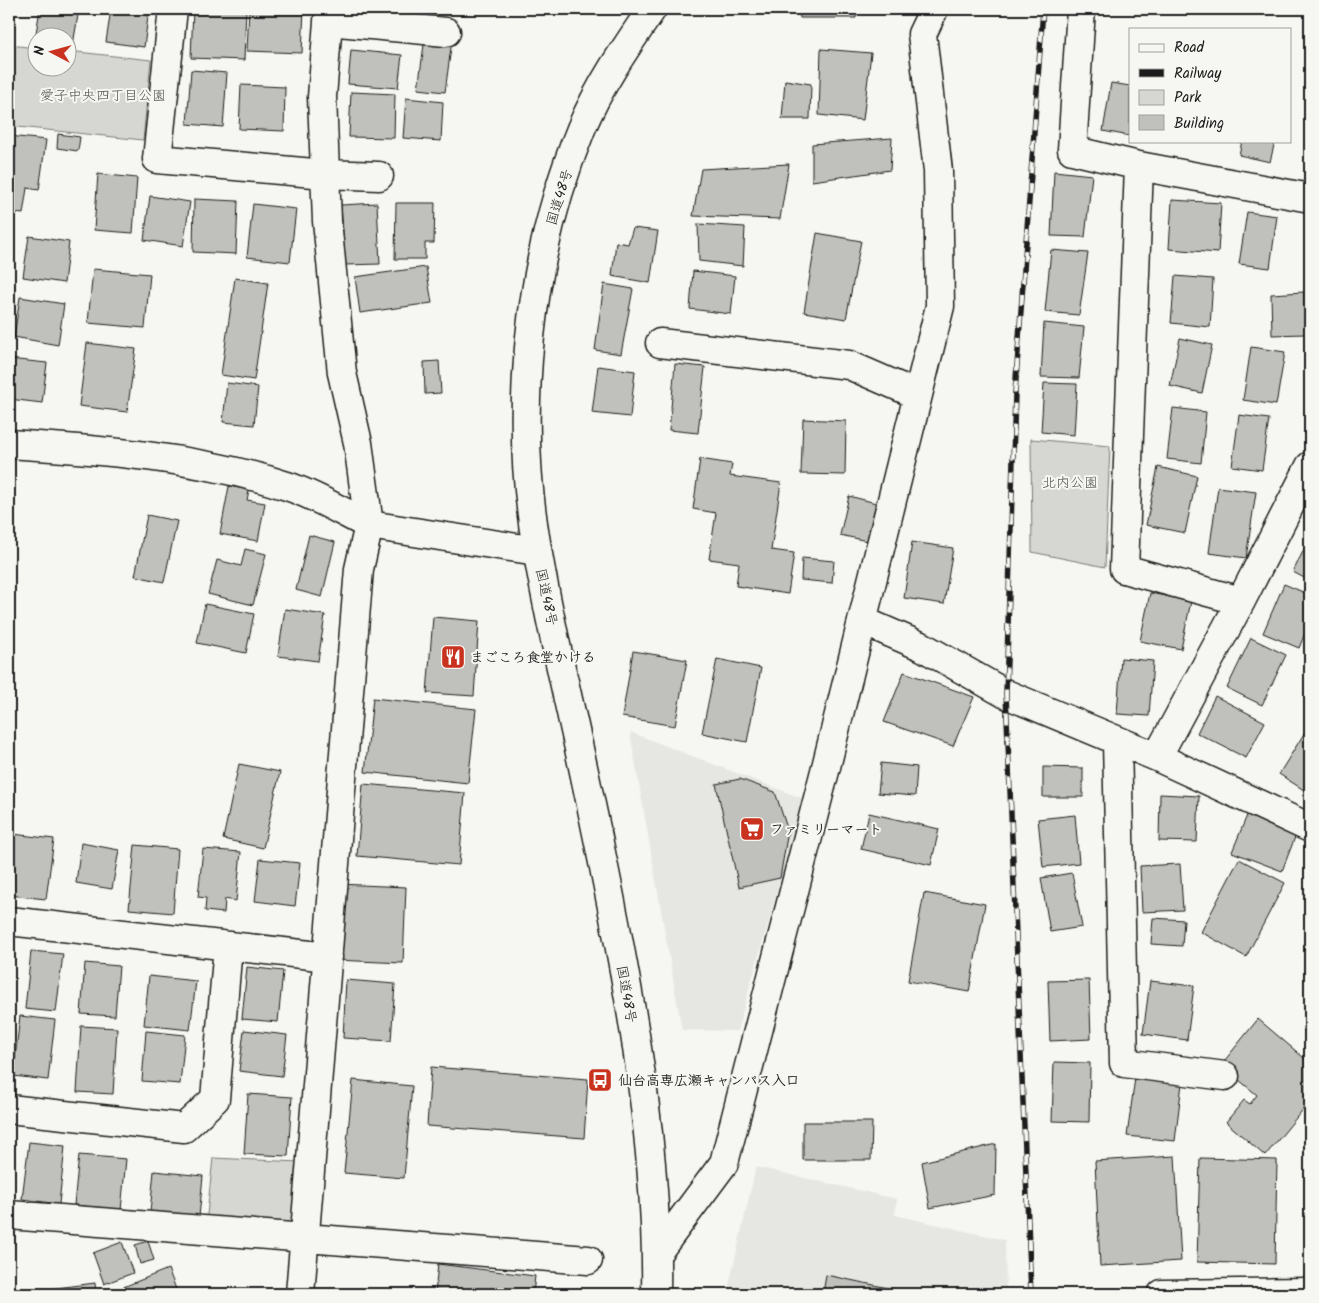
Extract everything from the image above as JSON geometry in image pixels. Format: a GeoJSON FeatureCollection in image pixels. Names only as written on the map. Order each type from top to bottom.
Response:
{"type":"FeatureCollection","features":[{"type":"Feature","properties":{"kind":"main road"},"geometry":{"type":"LineString","coordinates":[[173,9],[157,159],[325,174],[379,176]]}},
{"type":"Feature","properties":{"kind":"main road","name":"国道48号"},"geometry":{"type":"LineString","coordinates":[[652,9],[619,57],[582,128],[555,207],[535,292],[527,377],[528,465],[537,551],[596,825],[628,996],[647,1130],[657,1253],[656,1294]]}},
{"type":"Feature","properties":{"kind":"main road"},"geometry":{"type":"LineString","coordinates":[[657,1253],[724,1163],[863,620],[940,306],[938,171],[922,34],[934,9]]}},
{"type":"Feature","properties":{"kind":"main road"},"geometry":{"type":"LineString","coordinates":[[1081,9],[1072,150],[1139,166],[1310,198]]}},
{"type":"Feature","properties":{"kind":"main road"},"geometry":{"type":"LineString","coordinates":[[300,1294],[306,1240],[359,569],[369,524],[358,442],[342,374],[327,220],[322,97],[328,15],[446,32]]}},
{"type":"Feature","properties":{"kind":"main road"},"geometry":{"type":"LineString","coordinates":[[1139,166],[1124,569],[1241,601]]}},
{"type":"Feature","properties":{"kind":"main road"},"geometry":{"type":"LineString","coordinates":[[660,343],[849,365],[918,395]]}},
{"type":"Feature","properties":{"kind":"main road"},"geometry":{"type":"LineString","coordinates":[[9,444],[95,450],[229,468],[289,486],[369,524],[537,551]]}},
{"type":"Feature","properties":{"kind":"main road"},"geometry":{"type":"LineString","coordinates":[[1157,757],[1241,601],[1310,466]]}},
{"type":"Feature","properties":{"kind":"main road"},"geometry":{"type":"LineString","coordinates":[[863,620],[923,647],[1006,694],[1157,757],[1310,828]]}},
{"type":"Feature","properties":{"kind":"main road"},"geometry":{"type":"LineString","coordinates":[[1117,741],[1124,1063],[1224,1076]]}},
{"type":"Feature","properties":{"kind":"main road"},"geometry":{"type":"LineString","coordinates":[[9,921],[328,957]]}},
{"type":"Feature","properties":{"kind":"main road"},"geometry":{"type":"LineString","coordinates":[[9,1109],[184,1128],[215,1099],[228,946]]}},
{"type":"Feature","properties":{"kind":"main road"},"geometry":{"type":"LineString","coordinates":[[9,1214],[306,1240],[588,1260]]}},
{"type":"Feature","properties":{"kind":"main road"},"geometry":{"type":"LineString","coordinates":[[1162,1294],[1310,1292]]}},
{"type":"Feature","properties":{"kind":"shaded area"},"geometry":{"type":"Polygon","coordinates":[[[630,732],[804,799],[737,1031],[682,1030],[630,732]]]}},
{"type":"Feature","properties":{"kind":"shaded area"},"geometry":{"type":"Polygon","coordinates":[[[756,1167],[897,1199],[895,1215],[1005,1240],[1006,1294],[727,1294],[756,1167]]]}},
{"type":"Feature","properties":{"kind":"green space","name":"愛子中央四丁目公園"},"geometry":{"type":"Polygon","coordinates":[[[9,45],[28,47],[28,78],[78,78],[78,52],[151,60],[143,140],[9,126],[9,45]]]}},
{"type":"Feature","properties":{"kind":"green space","name":"北内公園"},"geometry":{"type":"Polygon","coordinates":[[[1031,439],[1110,446],[1105,567],[1032,552],[1031,439]]]}},
{"type":"Feature","properties":{"kind":"green space"},"geometry":{"type":"Polygon","coordinates":[[[213,1158],[300,1162],[295,1230],[206,1224],[213,1158]]]}},
{"type":"Feature","properties":{"kind":"building"},"geometry":{"type":"Polygon","coordinates":[[[40,9],[79,9],[76,28],[37,28],[40,9]]]}},
{"type":"Feature","properties":{"kind":"building"},"geometry":{"type":"Polygon","coordinates":[[[111,9],[149,9],[144,47],[106,42],[111,9]]]}},
{"type":"Feature","properties":{"kind":"building"},"geometry":{"type":"Polygon","coordinates":[[[193,9],[246,9],[244,60],[191,58],[193,9]]]}},
{"type":"Feature","properties":{"kind":"building"},"geometry":{"type":"Polygon","coordinates":[[[249,9],[304,9],[302,53],[247,51],[249,9]]]}},
{"type":"Feature","properties":{"kind":"building"},"geometry":{"type":"Polygon","coordinates":[[[798,9],[857,9],[856,18],[800,18],[798,9]]]}},
{"type":"Feature","properties":{"kind":"building"},"geometry":{"type":"Polygon","coordinates":[[[425,37],[452,40],[445,92],[418,89],[425,37]]]}},
{"type":"Feature","properties":{"kind":"building"},"geometry":{"type":"Polygon","coordinates":[[[821,49],[871,53],[863,120],[819,115],[821,49]]]}},
{"type":"Feature","properties":{"kind":"building"},"geometry":{"type":"Polygon","coordinates":[[[351,50],[402,55],[398,88],[348,84],[351,50]]]}},
{"type":"Feature","properties":{"kind":"building"},"geometry":{"type":"Polygon","coordinates":[[[191,70],[227,73],[223,127],[187,124],[191,70]]]}},
{"type":"Feature","properties":{"kind":"building"},"geometry":{"type":"Polygon","coordinates":[[[785,80],[811,84],[810,119],[782,119],[785,80]]]}},
{"type":"Feature","properties":{"kind":"building"},"geometry":{"type":"Polygon","coordinates":[[[1111,83],[1129,86],[1129,136],[1103,131],[1111,83]]]}},
{"type":"Feature","properties":{"kind":"building"},"geometry":{"type":"Polygon","coordinates":[[[241,85],[285,87],[284,131],[239,129],[241,85]]]}},
{"type":"Feature","properties":{"kind":"building"},"geometry":{"type":"Polygon","coordinates":[[[351,92],[395,94],[394,138],[349,137],[351,92]]]}},
{"type":"Feature","properties":{"kind":"building"},"geometry":{"type":"Polygon","coordinates":[[[406,98],[443,102],[441,141],[403,138],[406,98]]]}},
{"type":"Feature","properties":{"kind":"building"},"geometry":{"type":"Polygon","coordinates":[[[58,134],[80,137],[78,151],[57,148],[58,134]]]}},
{"type":"Feature","properties":{"kind":"building"},"geometry":{"type":"Polygon","coordinates":[[[9,136],[46,140],[39,190],[27,188],[23,214],[9,212],[9,136]]]}},
{"type":"Feature","properties":{"kind":"building"},"geometry":{"type":"Polygon","coordinates":[[[892,138],[890,170],[812,181],[812,144],[892,138]]]}},
{"type":"Feature","properties":{"kind":"building"},"geometry":{"type":"Polygon","coordinates":[[[1242,142],[1275,142],[1270,162],[1239,155],[1242,142]]]}},
{"type":"Feature","properties":{"kind":"building"},"geometry":{"type":"Polygon","coordinates":[[[789,164],[780,219],[693,216],[701,169],[789,164]]]}},
{"type":"Feature","properties":{"kind":"building"},"geometry":{"type":"Polygon","coordinates":[[[1054,171],[1092,175],[1085,237],[1051,236],[1054,171]]]}},
{"type":"Feature","properties":{"kind":"building"},"geometry":{"type":"Polygon","coordinates":[[[98,174],[137,178],[133,233],[94,230],[98,174]]]}},
{"type":"Feature","properties":{"kind":"building"},"geometry":{"type":"Polygon","coordinates":[[[150,196],[190,202],[183,246],[144,240],[150,196]]]}},
{"type":"Feature","properties":{"kind":"building"},"geometry":{"type":"Polygon","coordinates":[[[194,199],[238,201],[236,254],[193,252],[194,199]]]}},
{"type":"Feature","properties":{"kind":"building"},"geometry":{"type":"Polygon","coordinates":[[[1172,200],[1221,203],[1218,253],[1169,249],[1172,200]]]}},
{"type":"Feature","properties":{"kind":"building"},"geometry":{"type":"Polygon","coordinates":[[[377,203],[380,264],[345,265],[341,205],[377,203]]]}},
{"type":"Feature","properties":{"kind":"building"},"geometry":{"type":"Polygon","coordinates":[[[396,203],[435,203],[434,243],[425,243],[425,259],[395,259],[396,203]]]}},
{"type":"Feature","properties":{"kind":"building"},"geometry":{"type":"Polygon","coordinates":[[[253,204],[296,209],[290,262],[247,257],[253,204]]]}},
{"type":"Feature","properties":{"kind":"building"},"geometry":{"type":"Polygon","coordinates":[[[1247,212],[1277,216],[1270,268],[1239,264],[1247,212]]]}},
{"type":"Feature","properties":{"kind":"building"},"geometry":{"type":"Polygon","coordinates":[[[698,224],[745,227],[743,266],[699,261],[698,224]]]}},
{"type":"Feature","properties":{"kind":"building"},"geometry":{"type":"Polygon","coordinates":[[[633,228],[658,231],[650,283],[612,276],[616,242],[628,244],[633,228]]]}},
{"type":"Feature","properties":{"kind":"building"},"geometry":{"type":"Polygon","coordinates":[[[817,233],[861,241],[846,319],[804,312],[817,233]]]}},
{"type":"Feature","properties":{"kind":"building"},"geometry":{"type":"Polygon","coordinates":[[[29,236],[69,242],[64,283],[23,277],[29,236]]]}},
{"type":"Feature","properties":{"kind":"building"},"geometry":{"type":"Polygon","coordinates":[[[1051,250],[1088,253],[1079,315],[1045,312],[1051,250]]]}},
{"type":"Feature","properties":{"kind":"building"},"geometry":{"type":"Polygon","coordinates":[[[426,267],[432,303],[360,313],[355,277],[426,267]]]}},
{"type":"Feature","properties":{"kind":"building"},"geometry":{"type":"Polygon","coordinates":[[[93,269],[150,274],[145,328],[88,323],[93,269]]]}},
{"type":"Feature","properties":{"kind":"building"},"geometry":{"type":"Polygon","coordinates":[[[693,271],[735,276],[731,314],[690,309],[693,271]]]}},
{"type":"Feature","properties":{"kind":"building"},"geometry":{"type":"Polygon","coordinates":[[[1175,276],[1213,279],[1210,327],[1171,323],[1175,276]]]}},
{"type":"Feature","properties":{"kind":"building"},"geometry":{"type":"Polygon","coordinates":[[[235,278],[268,283],[254,380],[221,375],[235,278]]]}},
{"type":"Feature","properties":{"kind":"building"},"geometry":{"type":"Polygon","coordinates":[[[604,284],[633,289],[621,354],[595,350],[604,284]]]}},
{"type":"Feature","properties":{"kind":"building"},"geometry":{"type":"Polygon","coordinates":[[[1304,292],[1305,334],[1272,335],[1271,294],[1304,292]]]}},
{"type":"Feature","properties":{"kind":"building"},"geometry":{"type":"Polygon","coordinates":[[[20,297],[64,304],[58,345],[14,337],[20,297]]]}},
{"type":"Feature","properties":{"kind":"building"},"geometry":{"type":"Polygon","coordinates":[[[1044,323],[1084,327],[1079,378],[1041,377],[1044,323]]]}},
{"type":"Feature","properties":{"kind":"building"},"geometry":{"type":"Polygon","coordinates":[[[1180,338],[1212,345],[1202,393],[1170,386],[1180,338]]]}},
{"type":"Feature","properties":{"kind":"building"},"geometry":{"type":"Polygon","coordinates":[[[87,343],[136,349],[127,412],[79,406],[87,343]]]}},
{"type":"Feature","properties":{"kind":"building"},"geometry":{"type":"Polygon","coordinates":[[[1251,347],[1285,352],[1276,405],[1243,400],[1251,347]]]}},
{"type":"Feature","properties":{"kind":"building"},"geometry":{"type":"Polygon","coordinates":[[[9,359],[47,363],[42,403],[9,399],[9,359]]]}},
{"type":"Feature","properties":{"kind":"building"},"geometry":{"type":"Polygon","coordinates":[[[439,361],[441,393],[425,394],[424,362],[439,361]]]}},
{"type":"Feature","properties":{"kind":"building"},"geometry":{"type":"Polygon","coordinates":[[[675,364],[705,367],[698,433],[669,430],[675,364]]]}},
{"type":"Feature","properties":{"kind":"building"},"geometry":{"type":"Polygon","coordinates":[[[598,366],[635,371],[630,417],[592,413],[598,366]]]}},
{"type":"Feature","properties":{"kind":"building"},"geometry":{"type":"Polygon","coordinates":[[[227,383],[258,387],[254,425],[223,422],[227,383]]]}},
{"type":"Feature","properties":{"kind":"building"},"geometry":{"type":"Polygon","coordinates":[[[1044,383],[1077,384],[1074,435],[1041,432],[1044,383]]]}},
{"type":"Feature","properties":{"kind":"building"},"geometry":{"type":"Polygon","coordinates":[[[1173,408],[1206,412],[1201,463],[1167,459],[1173,408]]]}},
{"type":"Feature","properties":{"kind":"building"},"geometry":{"type":"Polygon","coordinates":[[[1239,415],[1269,419],[1262,470],[1232,466],[1239,415]]]}},
{"type":"Feature","properties":{"kind":"building"},"geometry":{"type":"Polygon","coordinates":[[[803,419],[846,421],[845,475],[801,474],[803,419]]]}},
{"type":"Feature","properties":{"kind":"building"},"geometry":{"type":"Polygon","coordinates":[[[700,459],[732,464],[730,476],[781,483],[771,550],[794,553],[788,594],[736,586],[739,563],[709,559],[716,513],[693,509],[700,459]]]}},
{"type":"Feature","properties":{"kind":"building"},"geometry":{"type":"Polygon","coordinates":[[[1158,467],[1197,476],[1185,533],[1146,525],[1158,467]]]}},
{"type":"Feature","properties":{"kind":"building"},"geometry":{"type":"Polygon","coordinates":[[[229,486],[249,490],[247,500],[265,503],[258,541],[220,534],[229,486]]]}},
{"type":"Feature","properties":{"kind":"building"},"geometry":{"type":"Polygon","coordinates":[[[1218,487],[1256,492],[1246,558],[1209,553],[1218,487]]]}},
{"type":"Feature","properties":{"kind":"building"},"geometry":{"type":"Polygon","coordinates":[[[849,496],[876,503],[867,541],[840,535],[849,496]]]}},
{"type":"Feature","properties":{"kind":"building"},"geometry":{"type":"Polygon","coordinates":[[[147,515],[177,521],[164,582],[135,576],[147,515]]]}},
{"type":"Feature","properties":{"kind":"building"},"geometry":{"type":"Polygon","coordinates":[[[309,535],[335,542],[322,597],[296,590],[309,535]]]}},
{"type":"Feature","properties":{"kind":"building"},"geometry":{"type":"Polygon","coordinates":[[[1310,537],[1310,581],[1293,572],[1310,537]]]}},
{"type":"Feature","properties":{"kind":"building"},"geometry":{"type":"Polygon","coordinates":[[[912,542],[953,548],[944,604],[904,598],[912,542]]]}},
{"type":"Feature","properties":{"kind":"building"},"geometry":{"type":"Polygon","coordinates":[[[245,549],[266,554],[253,605],[208,594],[217,560],[241,566],[245,549]]]}},
{"type":"Feature","properties":{"kind":"building"},"geometry":{"type":"Polygon","coordinates":[[[802,558],[834,561],[832,583],[801,580],[802,558]]]}},
{"type":"Feature","properties":{"kind":"building"},"geometry":{"type":"Polygon","coordinates":[[[1284,584],[1310,595],[1310,621],[1299,648],[1263,633],[1284,584]]]}},
{"type":"Feature","properties":{"kind":"building"},"geometry":{"type":"Polygon","coordinates":[[[1150,593],[1191,601],[1181,649],[1140,641],[1150,593]]]}},
{"type":"Feature","properties":{"kind":"building"},"geometry":{"type":"Polygon","coordinates":[[[205,604],[254,614],[246,653],[197,643],[205,604]]]}},
{"type":"Feature","properties":{"kind":"building"},"geometry":{"type":"Polygon","coordinates":[[[285,609],[325,615],[318,661],[278,656],[285,609]]]}},
{"type":"Feature","properties":{"kind":"building","name":"まごころ食堂かける"},"geometry":{"type":"Polygon","coordinates":[[[433,617],[479,621],[474,696],[427,693],[433,617]]]}},
{"type":"Feature","properties":{"kind":"building"},"geometry":{"type":"Polygon","coordinates":[[[1251,638],[1286,655],[1262,705],[1227,688],[1251,638]]]}},
{"type":"Feature","properties":{"kind":"building"},"geometry":{"type":"Polygon","coordinates":[[[633,651],[687,660],[675,726],[622,717],[633,651]]]}},
{"type":"Feature","properties":{"kind":"building"},"geometry":{"type":"Polygon","coordinates":[[[1121,658],[1153,661],[1149,716],[1117,714],[1121,658]]]}},
{"type":"Feature","properties":{"kind":"building"},"geometry":{"type":"Polygon","coordinates":[[[717,659],[761,668],[747,742],[702,733],[717,659]]]}},
{"type":"Feature","properties":{"kind":"building"},"geometry":{"type":"Polygon","coordinates":[[[904,672],[974,697],[953,746],[884,722],[904,672]]]}},
{"type":"Feature","properties":{"kind":"building"},"geometry":{"type":"Polygon","coordinates":[[[1215,696],[1265,722],[1246,758],[1197,733],[1215,696]]]}},
{"type":"Feature","properties":{"kind":"building"},"geometry":{"type":"Polygon","coordinates":[[[373,698],[476,709],[468,783],[365,772],[373,698]]]}},
{"type":"Feature","properties":{"kind":"building"},"geometry":{"type":"Polygon","coordinates":[[[1310,724],[1310,794],[1279,774],[1310,724]]]}},
{"type":"Feature","properties":{"kind":"building"},"geometry":{"type":"Polygon","coordinates":[[[881,763],[917,767],[915,796],[878,793],[881,763]]]}},
{"type":"Feature","properties":{"kind":"building"},"geometry":{"type":"Polygon","coordinates":[[[239,764],[280,772],[263,848],[223,839],[239,764]]]}},
{"type":"Feature","properties":{"kind":"building"},"geometry":{"type":"Polygon","coordinates":[[[1043,767],[1083,768],[1083,797],[1043,797],[1043,767]]]}},
{"type":"Feature","properties":{"kind":"building"},"geometry":{"type":"Polygon","coordinates":[[[740,779],[775,792],[788,831],[780,878],[739,887],[716,784],[740,779]]]}},
{"type":"Feature","properties":{"kind":"building"},"geometry":{"type":"Polygon","coordinates":[[[363,784],[465,793],[459,865],[357,856],[363,784]]]}},
{"type":"Feature","properties":{"kind":"building"},"geometry":{"type":"Polygon","coordinates":[[[1160,794],[1199,796],[1197,842],[1159,841],[1160,794]]]}},
{"type":"Feature","properties":{"kind":"building"},"geometry":{"type":"Polygon","coordinates":[[[869,813],[939,829],[931,865],[861,849],[869,813]]]}},
{"type":"Feature","properties":{"kind":"building"},"geometry":{"type":"Polygon","coordinates":[[[1248,813],[1297,832],[1282,871],[1232,852],[1248,813]]]}},
{"type":"Feature","properties":{"kind":"building"},"geometry":{"type":"Polygon","coordinates":[[[1075,815],[1079,863],[1043,867],[1038,819],[1075,815]]]}},
{"type":"Feature","properties":{"kind":"building"},"geometry":{"type":"Polygon","coordinates":[[[13,834],[54,839],[46,899],[9,895],[9,865],[13,834]]]}},
{"type":"Feature","properties":{"kind":"building"},"geometry":{"type":"Polygon","coordinates":[[[81,843],[119,850],[112,889],[76,883],[81,843]]]}},
{"type":"Feature","properties":{"kind":"building"},"geometry":{"type":"Polygon","coordinates":[[[135,845],[178,849],[173,913],[129,909],[135,845]]]}},
{"type":"Feature","properties":{"kind":"building"},"geometry":{"type":"Polygon","coordinates":[[[203,849],[241,852],[236,901],[225,899],[224,913],[205,911],[206,898],[198,897],[203,849]]]}},
{"type":"Feature","properties":{"kind":"building"},"geometry":{"type":"Polygon","coordinates":[[[260,859],[300,863],[295,906],[255,901],[260,859]]]}},
{"type":"Feature","properties":{"kind":"building"},"geometry":{"type":"Polygon","coordinates":[[[1239,859],[1285,883],[1246,957],[1201,932],[1239,859]]]}},
{"type":"Feature","properties":{"kind":"building"},"geometry":{"type":"Polygon","coordinates":[[[1180,864],[1183,910],[1142,912],[1140,866],[1180,864]]]}},
{"type":"Feature","properties":{"kind":"building"},"geometry":{"type":"Polygon","coordinates":[[[1072,873],[1082,927],[1050,932],[1041,878],[1072,873]]]}},
{"type":"Feature","properties":{"kind":"building"},"geometry":{"type":"Polygon","coordinates":[[[338,884],[406,887],[403,963],[335,960],[338,884]]]}},
{"type":"Feature","properties":{"kind":"building"},"geometry":{"type":"Polygon","coordinates":[[[924,893],[985,904],[969,992],[908,981],[924,893]]]}},
{"type":"Feature","properties":{"kind":"building"},"geometry":{"type":"Polygon","coordinates":[[[1153,918],[1184,920],[1182,946],[1151,944],[1153,918]]]}},
{"type":"Feature","properties":{"kind":"building"},"geometry":{"type":"Polygon","coordinates":[[[31,951],[63,954],[56,1012],[25,1009],[31,951]]]}},
{"type":"Feature","properties":{"kind":"building"},"geometry":{"type":"Polygon","coordinates":[[[85,963],[119,966],[115,1016],[81,1014],[85,963]]]}},
{"type":"Feature","properties":{"kind":"building"},"geometry":{"type":"Polygon","coordinates":[[[247,967],[283,971],[278,1022],[242,1019],[247,967]]]}},
{"type":"Feature","properties":{"kind":"building"},"geometry":{"type":"Polygon","coordinates":[[[149,976],[196,981],[190,1030],[144,1025],[149,976]]]}},
{"type":"Feature","properties":{"kind":"building"},"geometry":{"type":"Polygon","coordinates":[[[346,980],[395,984],[391,1041],[343,1038],[346,980]]]}},
{"type":"Feature","properties":{"kind":"building"},"geometry":{"type":"Polygon","coordinates":[[[1089,980],[1091,1039],[1050,1041],[1048,981],[1089,980]]]}},
{"type":"Feature","properties":{"kind":"building"},"geometry":{"type":"Polygon","coordinates":[[[1150,981],[1194,986],[1187,1040],[1143,1034],[1150,981]]]}},
{"type":"Feature","properties":{"kind":"building"},"geometry":{"type":"Polygon","coordinates":[[[20,1016],[55,1020],[48,1080],[13,1076],[20,1016]]]}},
{"type":"Feature","properties":{"kind":"building"},"geometry":{"type":"Polygon","coordinates":[[[1258,1019],[1310,1063],[1310,1101],[1265,1156],[1226,1122],[1244,1100],[1250,1104],[1257,1095],[1221,1065],[1258,1019]]]}},
{"type":"Feature","properties":{"kind":"building"},"geometry":{"type":"Polygon","coordinates":[[[81,1026],[117,1028],[113,1094],[77,1092],[81,1026]]]}},
{"type":"Feature","properties":{"kind":"building"},"geometry":{"type":"Polygon","coordinates":[[[244,1030],[287,1035],[282,1076],[239,1071],[244,1030]]]}},
{"type":"Feature","properties":{"kind":"building"},"geometry":{"type":"Polygon","coordinates":[[[146,1031],[185,1035],[180,1084],[142,1081],[146,1031]]]}},
{"type":"Feature","properties":{"kind":"building"},"geometry":{"type":"Polygon","coordinates":[[[1054,1062],[1090,1063],[1089,1122],[1052,1121],[1054,1062]]]}},
{"type":"Feature","properties":{"kind":"building"},"geometry":{"type":"Polygon","coordinates":[[[431,1067],[588,1079],[584,1138],[427,1126],[431,1067]]]}},
{"type":"Feature","properties":{"kind":"building"},"geometry":{"type":"Polygon","coordinates":[[[1135,1078],[1182,1083],[1175,1141],[1127,1136],[1135,1078]]]}},
{"type":"Feature","properties":{"kind":"building"},"geometry":{"type":"Polygon","coordinates":[[[353,1080],[412,1086],[404,1178],[344,1173],[353,1080]]]}},
{"type":"Feature","properties":{"kind":"building"},"geometry":{"type":"Polygon","coordinates":[[[248,1094],[292,1097],[288,1156],[244,1154],[248,1094]]]}},
{"type":"Feature","properties":{"kind":"building"},"geometry":{"type":"Polygon","coordinates":[[[803,1122],[872,1122],[871,1160],[803,1160],[803,1122]]]}},
{"type":"Feature","properties":{"kind":"building"},"geometry":{"type":"Polygon","coordinates":[[[29,1142],[65,1146],[59,1204],[22,1199],[29,1142]]]}},
{"type":"Feature","properties":{"kind":"building"},"geometry":{"type":"Polygon","coordinates":[[[996,1144],[995,1195],[930,1208],[922,1162],[996,1144]]]}},
{"type":"Feature","properties":{"kind":"building"},"geometry":{"type":"Polygon","coordinates":[[[79,1155],[126,1159],[121,1210],[74,1205],[79,1155]]]}},
{"type":"Feature","properties":{"kind":"building"},"geometry":{"type":"Polygon","coordinates":[[[1175,1156],[1181,1261],[1100,1266],[1095,1161],[1175,1156]]]}},
{"type":"Feature","properties":{"kind":"building"},"geometry":{"type":"Polygon","coordinates":[[[1200,1158],[1277,1160],[1275,1264],[1197,1262],[1200,1158]]]}},
{"type":"Feature","properties":{"kind":"building"},"geometry":{"type":"Polygon","coordinates":[[[154,1171],[203,1176],[199,1217],[150,1212],[154,1171]]]}},
{"type":"Feature","properties":{"kind":"building"},"geometry":{"type":"Polygon","coordinates":[[[148,1241],[154,1260],[140,1264],[135,1245],[148,1241]]]}},
{"type":"Feature","properties":{"kind":"building"},"geometry":{"type":"Polygon","coordinates":[[[122,1242],[133,1273],[104,1284],[93,1253],[122,1242]]]}},
{"type":"Feature","properties":{"kind":"building"},"geometry":{"type":"Polygon","coordinates":[[[438,1264],[535,1276],[533,1294],[435,1294],[438,1264]]]}},
{"type":"Feature","properties":{"kind":"building"},"geometry":{"type":"Polygon","coordinates":[[[168,1269],[178,1294],[106,1294],[168,1269]]]}},
{"type":"Feature","properties":{"kind":"building"},"geometry":{"type":"Polygon","coordinates":[[[826,1275],[917,1294],[823,1294],[826,1275]]]}},
{"type":"Feature","properties":{"kind":"building"},"geometry":{"type":"Polygon","coordinates":[[[95,1283],[96,1294],[26,1294],[26,1292],[95,1283]]]}},
{"type":"Feature","properties":{"kind":"railway"},"geometry":{"type":"LineString","coordinates":[[1031,1294],[1006,694],[1015,393],[1043,9]]}},
{"type":"Feature","properties":{"kind":"place","name":"まごころ食堂かける"},"geometry":{"type":"Point","coordinates":[453,657]}},
{"type":"Feature","properties":{"kind":"place","name":"ファミリーマート"},"geometry":{"type":"Point","coordinates":[752,829]}},
{"type":"Feature","properties":{"kind":"place","name":"仙台高専広瀬キャンパス入口"},"geometry":{"type":"Point","coordinates":[600,1080]}}]}
